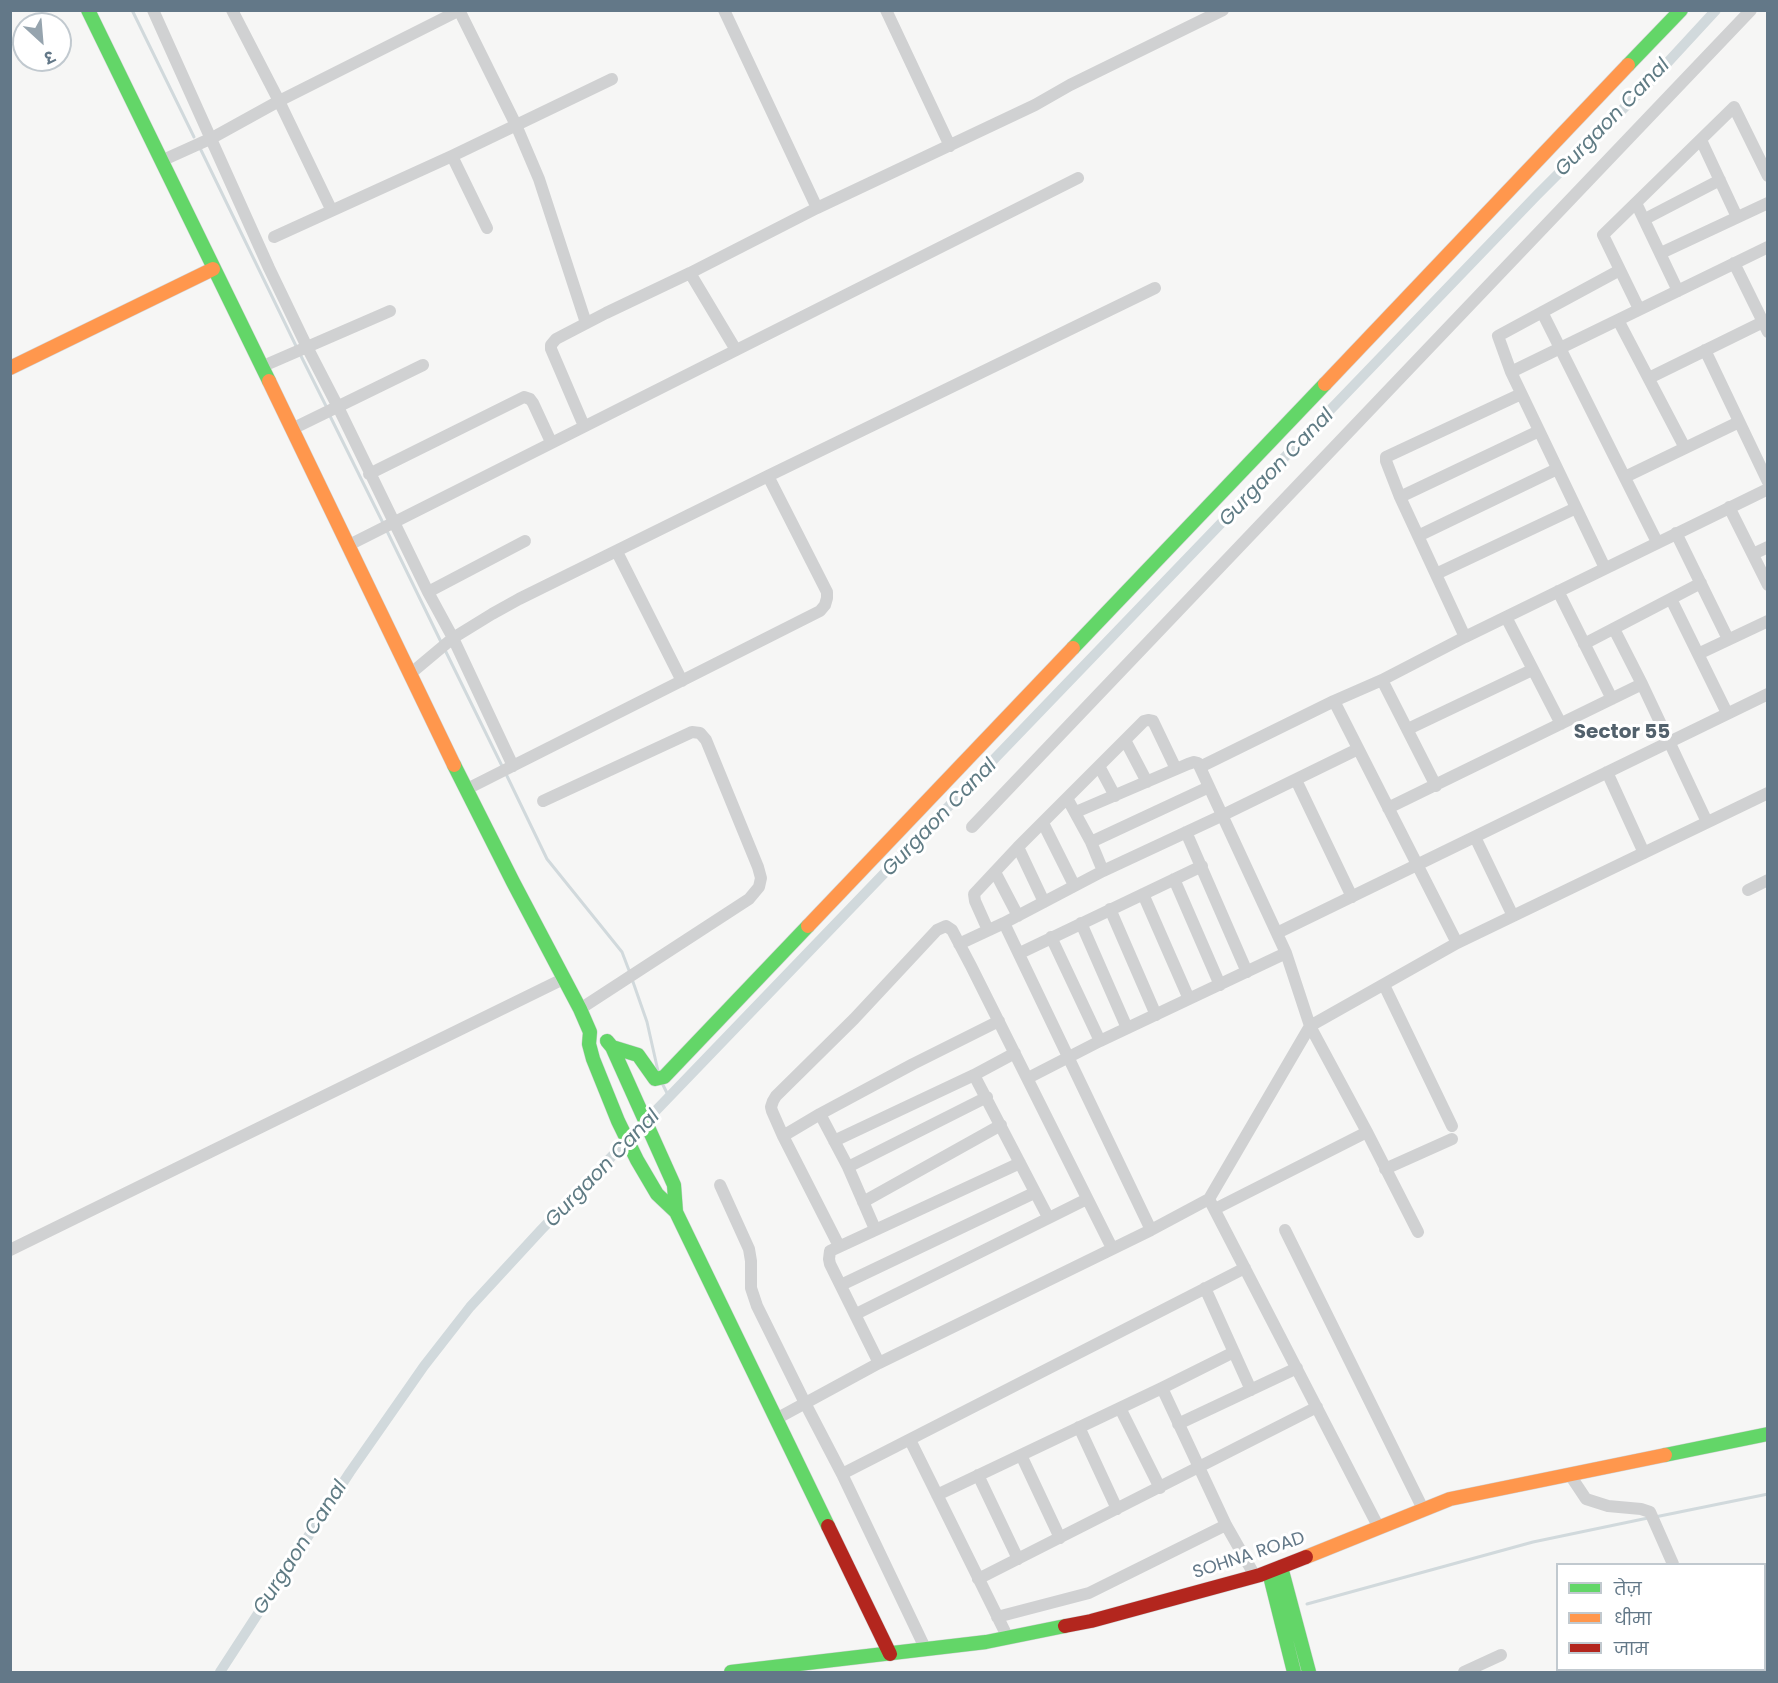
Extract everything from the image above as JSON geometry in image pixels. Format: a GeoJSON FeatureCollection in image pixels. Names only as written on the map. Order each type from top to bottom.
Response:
{"type":"FeatureCollection","features":[{"type":"Feature","properties":{"kind":"street"},"geometry":{"type":"LineString","coordinates":[[88,10],[466,789],[580,1009],[590,1032],[589,1050],[637,1161],[657,1194],[676,1212],[890,1654]]}},
{"type":"Feature","properties":{"kind":"street"},"geometry":{"type":"LineString","coordinates":[[153,10],[212,138],[301,349],[331,410],[369,474],[387,525],[428,592],[446,644],[506,769]]}},
{"type":"Feature","properties":{"kind":"street"},"geometry":{"type":"LineString","coordinates":[[232,10],[331,209]]}},
{"type":"Feature","properties":{"kind":"street"},"geometry":{"type":"LineString","coordinates":[[724,10],[818,208]]}},
{"type":"Feature","properties":{"kind":"street"},"geometry":{"type":"LineString","coordinates":[[886,10],[950,146]]}},
{"type":"Feature","properties":{"kind":"street"},"geometry":{"type":"LineString","coordinates":[[584,426],[551,349],[556,339],[818,208],[1035,105],[1070,85],[1223,10]]}},
{"type":"Feature","properties":{"kind":"street"},"geometry":{"type":"LineString","coordinates":[[612,1047],[638,1055],[652,1076],[660,1079],[758,981],[1681,10]]}},
{"type":"Feature","properties":{"kind":"street"},"geometry":{"type":"LineString","coordinates":[[972,827],[1751,10]]}},
{"type":"Feature","properties":{"kind":"street"},"geometry":{"type":"LineString","coordinates":[[161,161],[212,138],[279,101],[459,11],[516,125],[539,179],[586,323]]}},
{"type":"Feature","properties":{"kind":"street"},"geometry":{"type":"LineString","coordinates":[[274,237],[331,209],[452,156],[612,79]]}},
{"type":"Feature","properties":{"kind":"street"},"geometry":{"type":"LineString","coordinates":[[1639,309],[1602,235],[1734,107],[1767,176]]}},
{"type":"Feature","properties":{"kind":"street"},"geometry":{"type":"LineString","coordinates":[[1701,140],[1737,217]]}},
{"type":"Feature","properties":{"kind":"street"},"geometry":{"type":"LineString","coordinates":[[452,156],[487,228]]}},
{"type":"Feature","properties":{"kind":"street"},"geometry":{"type":"LineString","coordinates":[[349,545],[1078,178]]}},
{"type":"Feature","properties":{"kind":"street"},"geometry":{"type":"LineString","coordinates":[[1645,219],[1720,180]]}},
{"type":"Feature","properties":{"kind":"street"},"geometry":{"type":"LineString","coordinates":[[1636,203],[1678,291]]}},
{"type":"Feature","properties":{"kind":"street"},"geometry":{"type":"LineString","coordinates":[[1661,253],[1767,203]]}},
{"type":"Feature","properties":{"kind":"street"},"geometry":{"type":"LineString","coordinates":[[1511,372],[1767,247]]}},
{"type":"Feature","properties":{"kind":"street"},"geometry":{"type":"LineString","coordinates":[[1648,378],[1705,350],[1765,327],[1734,263]]}},
{"type":"Feature","properties":{"kind":"street"},"geometry":{"type":"LineString","coordinates":[[10,368],[213,269]]}},
{"type":"Feature","properties":{"kind":"street"},"geometry":{"type":"LineString","coordinates":[[1605,568],[1521,394],[1498,336],[1620,270]]}},
{"type":"Feature","properties":{"kind":"street"},"geometry":{"type":"LineString","coordinates":[[690,273],[736,350]]}},
{"type":"Feature","properties":{"kind":"street"},"geometry":{"type":"LineString","coordinates":[[410,674],[446,644],[519,599],[1155,288]]}},
{"type":"Feature","properties":{"kind":"street"},"geometry":{"type":"LineString","coordinates":[[261,367],[390,311]]}},
{"type":"Feature","properties":{"kind":"street"},"geometry":{"type":"LineString","coordinates":[[1542,312],[1657,542]]}},
{"type":"Feature","properties":{"kind":"street"},"geometry":{"type":"LineString","coordinates":[[1618,320],[1685,448]]}},
{"type":"Feature","properties":{"kind":"street"},"geometry":{"type":"LineString","coordinates":[[1705,350],[1767,482]]}},
{"type":"Feature","properties":{"kind":"street"},"geometry":{"type":"LineString","coordinates":[[292,429],[423,365]]}},
{"type":"Feature","properties":{"kind":"street"},"geometry":{"type":"LineString","coordinates":[[1465,637],[1400,497],[1386,457],[1521,394]]}},
{"type":"Feature","properties":{"kind":"street"},"geometry":{"type":"LineString","coordinates":[[369,474],[524,397],[533,403],[551,442]]}},
{"type":"Feature","properties":{"kind":"street"},"geometry":{"type":"LineString","coordinates":[[1625,477],[1739,422]]}},
{"type":"Feature","properties":{"kind":"street"},"geometry":{"type":"LineString","coordinates":[[1400,497],[1539,431]]}},
{"type":"Feature","properties":{"kind":"street"},"geometry":{"type":"LineString","coordinates":[[1418,536],[1557,469]]}},
{"type":"Feature","properties":{"kind":"street"},"geometry":{"type":"LineString","coordinates":[[466,789],[820,611],[828,598],[827,592],[768,476]]}},
{"type":"Feature","properties":{"kind":"street"},"geometry":{"type":"LineString","coordinates":[[1200,767],[1382,680],[1767,489]]}},
{"type":"Feature","properties":{"kind":"street"},"geometry":{"type":"LineString","coordinates":[[1729,507],[1767,585]]}},
{"type":"Feature","properties":{"kind":"street"},"geometry":{"type":"LineString","coordinates":[[1436,574],[1576,508]]}},
{"type":"Feature","properties":{"kind":"street"},"geometry":{"type":"LineString","coordinates":[[1676,533],[1728,639]]}},
{"type":"Feature","properties":{"kind":"street"},"geometry":{"type":"LineString","coordinates":[[428,592],[525,541]]}},
{"type":"Feature","properties":{"kind":"street"},"geometry":{"type":"LineString","coordinates":[[1753,554],[1767,547]]}},
{"type":"Feature","properties":{"kind":"street"},"geometry":{"type":"LineString","coordinates":[[617,552],[682,681]]}},
{"type":"Feature","properties":{"kind":"street"},"geometry":{"type":"LineString","coordinates":[[1584,644],[1701,583]]}},
{"type":"Feature","properties":{"kind":"street"},"geometry":{"type":"LineString","coordinates":[[1558,591],[1612,699]]}},
{"type":"Feature","properties":{"kind":"street"},"geometry":{"type":"LineString","coordinates":[[1671,599],[1727,714]]}},
{"type":"Feature","properties":{"kind":"street"},"geometry":{"type":"LineString","coordinates":[[1506,617],[1561,724]]}},
{"type":"Feature","properties":{"kind":"street"},"geometry":{"type":"LineString","coordinates":[[1698,654],[1767,621]]}},
{"type":"Feature","properties":{"kind":"street"},"geometry":{"type":"LineString","coordinates":[[1614,629],[1670,741],[1707,822]]}},
{"type":"Feature","properties":{"kind":"street"},"geometry":{"type":"LineString","coordinates":[[1408,729],[1533,670]]}},
{"type":"Feature","properties":{"kind":"street"},"geometry":{"type":"LineString","coordinates":[[1382,680],[1436,786]]}},
{"type":"Feature","properties":{"kind":"street"},"geometry":{"type":"LineString","coordinates":[[1388,808],[1642,684]]}},
{"type":"Feature","properties":{"kind":"street"},"geometry":{"type":"LineString","coordinates":[[1277,933],[1767,694]]}},
{"type":"Feature","properties":{"kind":"street"},"geometry":{"type":"LineString","coordinates":[[1334,701],[1457,944]]}},
{"type":"Feature","properties":{"kind":"street"},"geometry":{"type":"LineString","coordinates":[[988,930],[975,902],[974,894],[1144,722],[1151,720],[1155,725],[1176,769]]}},
{"type":"Feature","properties":{"kind":"street"},"geometry":{"type":"LineString","coordinates":[[543,801],[692,732],[700,733],[706,740],[761,878],[759,887],[749,899],[580,1009]]}},
{"type":"Feature","properties":{"kind":"street"},"geometry":{"type":"LineString","coordinates":[[1125,740],[1147,782]]}},
{"type":"Feature","properties":{"kind":"street"},"geometry":{"type":"LineString","coordinates":[[959,944],[1018,916],[1074,885],[1358,749]]}},
{"type":"Feature","properties":{"kind":"street"},"geometry":{"type":"LineString","coordinates":[[1076,812],[1194,762],[1200,767],[1286,953],[1310,1026],[1418,1232]]}},
{"type":"Feature","properties":{"kind":"street"},"geometry":{"type":"LineString","coordinates":[[1099,766],[1115,796]]}},
{"type":"Feature","properties":{"kind":"street"},"geometry":{"type":"LineString","coordinates":[[1607,772],[1644,853]]}},
{"type":"Feature","properties":{"kind":"street"},"geometry":{"type":"LineString","coordinates":[[1296,780],[1352,897]]}},
{"type":"Feature","properties":{"kind":"street"},"geometry":{"type":"LineString","coordinates":[[1091,842],[1209,787]]}},
{"type":"Feature","properties":{"kind":"street"},"geometry":{"type":"LineString","coordinates":[[1212,1204],[1310,1026],[1457,944],[1767,793]]}},
{"type":"Feature","properties":{"kind":"street"},"geometry":{"type":"LineString","coordinates":[[1067,798],[1091,842],[1103,871]]}},
{"type":"Feature","properties":{"kind":"street"},"geometry":{"type":"LineString","coordinates":[[1043,823],[1074,885]]}},
{"type":"Feature","properties":{"kind":"street"},"geometry":{"type":"LineString","coordinates":[[1186,832],[1247,972]]}},
{"type":"Feature","properties":{"kind":"street"},"geometry":{"type":"LineString","coordinates":[[1475,837],[1513,916]]}},
{"type":"Feature","properties":{"kind":"street"},"geometry":{"type":"LineString","coordinates":[[1018,847],[1044,902]]}},
{"type":"Feature","properties":{"kind":"street"},"geometry":{"type":"LineString","coordinates":[[1020,952],[1202,866]]}},
{"type":"Feature","properties":{"kind":"street"},"geometry":{"type":"LineString","coordinates":[[995,872],[1018,916]]}},
{"type":"Feature","properties":{"kind":"street"},"geometry":{"type":"LineString","coordinates":[[1174,879],[1220,985]]}},
{"type":"Feature","properties":{"kind":"street"},"geometry":{"type":"LineString","coordinates":[[1748,890],[1767,880]]}},
{"type":"Feature","properties":{"kind":"street"},"geometry":{"type":"LineString","coordinates":[[1143,894],[1189,999]]}},
{"type":"Feature","properties":{"kind":"street"},"geometry":{"type":"LineString","coordinates":[[1110,909],[1156,1015]]}},
{"type":"Feature","properties":{"kind":"street"},"geometry":{"type":"LineString","coordinates":[[1004,923],[1070,1056],[1151,1230]]}},
{"type":"Feature","properties":{"kind":"street"},"geometry":{"type":"LineString","coordinates":[[1081,923],[1127,1028]]}},
{"type":"Feature","properties":{"kind":"street"},"geometry":{"type":"LineString","coordinates":[[840,1246],[783,1136],[771,1107],[776,1096],[854,1019],[937,930],[949,927],[1028,1078],[1112,1248]]}},
{"type":"Feature","properties":{"kind":"street"},"geometry":{"type":"LineString","coordinates":[[1052,937],[1100,1041]]}},
{"type":"Feature","properties":{"kind":"street"},"geometry":{"type":"LineString","coordinates":[[1028,1078],[1100,1041],[1286,953]]}},
{"type":"Feature","properties":{"kind":"street"},"geometry":{"type":"LineString","coordinates":[[10,1250],[563,979]]}},
{"type":"Feature","properties":{"kind":"street"},"geometry":{"type":"LineString","coordinates":[[1384,985],[1452,1126]]}},
{"type":"Feature","properties":{"kind":"street"},"geometry":{"type":"LineString","coordinates":[[783,1136],[913,1064],[999,1021]]}},
{"type":"Feature","properties":{"kind":"street"},"geometry":{"type":"LineString","coordinates":[[590,1032],[602,1038],[612,1047],[674,1185],[676,1212]]}},
{"type":"Feature","properties":{"kind":"street"},"geometry":{"type":"LineString","coordinates":[[834,1141],[974,1075],[1015,1053]]}},
{"type":"Feature","properties":{"kind":"street"},"geometry":{"type":"LineString","coordinates":[[974,1075],[1048,1217]]}},
{"type":"Feature","properties":{"kind":"street"},"geometry":{"type":"LineString","coordinates":[[848,1167],[987,1097]]}},
{"type":"Feature","properties":{"kind":"street"},"geometry":{"type":"LineString","coordinates":[[820,1114],[848,1167],[875,1229]]}},
{"type":"Feature","properties":{"kind":"street"},"geometry":{"type":"LineString","coordinates":[[863,1202],[1002,1125]]}},
{"type":"Feature","properties":{"kind":"street"},"geometry":{"type":"LineString","coordinates":[[776,1419],[879,1364],[1112,1248],[1367,1132]]}},
{"type":"Feature","properties":{"kind":"street"},"geometry":{"type":"LineString","coordinates":[[1385,1169],[1452,1139]]}},
{"type":"Feature","properties":{"kind":"street"},"geometry":{"type":"LineString","coordinates":[[879,1364],[829,1259],[830,1251],[1020,1163]]}},
{"type":"Feature","properties":{"kind":"street"},"geometry":{"type":"LineString","coordinates":[[720,1185],[749,1249],[752,1288],[757,1306],[842,1474],[926,1650]]}},
{"type":"Feature","properties":{"kind":"street"},"geometry":{"type":"LineString","coordinates":[[841,1285],[1034,1193]]}},
{"type":"Feature","properties":{"kind":"street"},"geometry":{"type":"LineString","coordinates":[[856,1314],[1087,1199]]}},
{"type":"Feature","properties":{"kind":"street"},"geometry":{"type":"LineString","coordinates":[[1212,1204],[1379,1528]]}},
{"type":"Feature","properties":{"kind":"street"},"geometry":{"type":"LineString","coordinates":[[1285,1230],[1423,1509]]}},
{"type":"Feature","properties":{"kind":"street"},"geometry":{"type":"LineString","coordinates":[[842,1474],[1245,1268]]}},
{"type":"Feature","properties":{"kind":"street"},"geometry":{"type":"LineString","coordinates":[[1205,1288],[1251,1390]]}},
{"type":"Feature","properties":{"kind":"street"},"geometry":{"type":"LineString","coordinates":[[937,1495],[1234,1352]]}},
{"type":"Feature","properties":{"kind":"street"},"geometry":{"type":"LineString","coordinates":[[1178,1424],[1297,1368]]}},
{"type":"Feature","properties":{"kind":"street"},"geometry":{"type":"LineString","coordinates":[[1162,1388],[1226,1525],[1255,1576]]}},
{"type":"Feature","properties":{"kind":"street"},"geometry":{"type":"LineString","coordinates":[[978,1579],[1317,1407]]}},
{"type":"Feature","properties":{"kind":"street"},"geometry":{"type":"LineString","coordinates":[[1120,1408],[1160,1488]]}},
{"type":"Feature","properties":{"kind":"street"},"geometry":{"type":"LineString","coordinates":[[1079,1427],[1117,1509]]}},
{"type":"Feature","properties":{"kind":"street","name":"SOHNA ROAD"},"geometry":{"type":"LineString","coordinates":[[731,1672],[926,1650],[1008,1638],[1090,1622],[1255,1576],[1450,1499],[1767,1434]]}},
{"type":"Feature","properties":{"kind":"street"},"geometry":{"type":"LineString","coordinates":[[910,1440],[1008,1638]]}},
{"type":"Feature","properties":{"kind":"street"},"geometry":{"type":"LineString","coordinates":[[1021,1455],[1060,1539]]}},
{"type":"Feature","properties":{"kind":"street"},"geometry":{"type":"LineString","coordinates":[[978,1475],[1018,1559]]}},
{"type":"Feature","properties":{"kind":"street"},"geometry":{"type":"LineString","coordinates":[[1570,1475],[1586,1498],[1608,1506],[1650,1512],[1673,1563]]}},
{"type":"Feature","properties":{"kind":"street"},"geometry":{"type":"LineString","coordinates":[[997,1617],[1094,1591],[1226,1525]]}},
{"type":"Feature","properties":{"kind":"street"},"geometry":{"type":"LineString","coordinates":[[1275,1569],[1283,1599],[1310,1672]]}},
{"type":"Feature","properties":{"kind":"street"},"geometry":{"type":"LineString","coordinates":[[1283,1599],[1294,1672]]}},
{"type":"Feature","properties":{"kind":"street"},"geometry":{"type":"LineString","coordinates":[[1464,1672],[1501,1655]]}},
{"type":"Feature","properties":{"kind":"waterway"},"geometry":{"type":"LineString","coordinates":[[132,10],[194,137]]}},
{"type":"Feature","properties":{"kind":"waterway","name":"Gurgaon Canal"},"geometry":{"type":"LineString","coordinates":[[220,1672],[350,1472],[424,1366],[470,1307],[541,1230],[1537,195],[1645,87],[1716,10]]}},
{"type":"Feature","properties":{"kind":"waterway"},"geometry":{"type":"LineString","coordinates":[[199,146],[297,348]]}},
{"type":"Feature","properties":{"kind":"waterway"},"geometry":{"type":"LineString","coordinates":[[300,354],[328,410]]}},
{"type":"Feature","properties":{"kind":"waterway"},"geometry":{"type":"LineString","coordinates":[[330,416],[383,523]]}},
{"type":"Feature","properties":{"kind":"waterway"},"geometry":{"type":"LineString","coordinates":[[386,529],[442,644]]}},
{"type":"Feature","properties":{"kind":"waterway"},"geometry":{"type":"LineString","coordinates":[[445,650],[503,768]]}},
{"type":"Feature","properties":{"kind":"waterway"},"geometry":{"type":"LineString","coordinates":[[506,774],[547,859],[622,952],[630,973]]}},
{"type":"Feature","properties":{"kind":"waterway"},"geometry":{"type":"LineString","coordinates":[[632,979],[647,1022],[658,1071]]}},
{"type":"Feature","properties":{"kind":"waterway"},"geometry":{"type":"LineString","coordinates":[[662,1083],[669,1097]]}},
{"type":"Feature","properties":{"kind":"waterway"},"geometry":{"type":"LineString","coordinates":[[1655,1517],[1768,1494]]}},
{"type":"Feature","properties":{"kind":"waterway"},"geometry":{"type":"LineString","coordinates":[[1307,1604],[1533,1542],[1648,1518]]}},
{"type":"Feature","properties":{"kind":"traffic: fast"},"geometry":{"type":"LineString","coordinates":[[88,10],[269,381]]}},
{"type":"Feature","properties":{"kind":"traffic: fast"},"geometry":{"type":"LineString","coordinates":[[1628,65],[1681,10]]}},
{"type":"Feature","properties":{"kind":"traffic: fast"},"geometry":{"type":"LineString","coordinates":[[1073,648],[1325,384]]}},
{"type":"Feature","properties":{"kind":"traffic: fast"},"geometry":{"type":"LineString","coordinates":[[454,765],[580,1009],[590,1032],[589,1044],[593,1059],[618,1121],[637,1160],[657,1194],[676,1212]]}},
{"type":"Feature","properties":{"kind":"traffic: fast"},"geometry":{"type":"LineString","coordinates":[[612,1047],[638,1055],[655,1079],[664,1077],[808,926]]}},
{"type":"Feature","properties":{"kind":"traffic: fast"},"geometry":{"type":"LineString","coordinates":[[607,1041],[612,1047],[674,1185],[676,1212],[828,1526]]}},
{"type":"Feature","properties":{"kind":"traffic: fast"},"geometry":{"type":"LineString","coordinates":[[1665,1455],[1768,1434]]}},
{"type":"Feature","properties":{"kind":"traffic: fast"},"geometry":{"type":"LineString","coordinates":[[1281,1567],[1309,1672]]}},
{"type":"Feature","properties":{"kind":"traffic: fast"},"geometry":{"type":"LineString","coordinates":[[1269,1572],[1294,1672]]}},
{"type":"Feature","properties":{"kind":"traffic: fast"},"geometry":{"type":"LineString","coordinates":[[731,1672],[986,1642],[1065,1626]]}},
{"type":"Feature","properties":{"kind":"traffic: slow"},"geometry":{"type":"LineString","coordinates":[[1325,384],[1628,65]]}},
{"type":"Feature","properties":{"kind":"traffic: slow"},"geometry":{"type":"LineString","coordinates":[[10,368],[213,269]]}},
{"type":"Feature","properties":{"kind":"traffic: slow"},"geometry":{"type":"LineString","coordinates":[[269,381],[454,765]]}},
{"type":"Feature","properties":{"kind":"traffic: slow"},"geometry":{"type":"LineString","coordinates":[[808,926],[1073,648]]}},
{"type":"Feature","properties":{"kind":"traffic: slow"},"geometry":{"type":"LineString","coordinates":[[1306,1557],[1450,1499],[1665,1455]]}},
{"type":"Feature","properties":{"kind":"traffic: jam"},"geometry":{"type":"LineString","coordinates":[[828,1526],[890,1654]]}},
{"type":"Feature","properties":{"kind":"traffic: jam"},"geometry":{"type":"LineString","coordinates":[[1065,1626],[1260,1575],[1306,1557]]}},
{"type":"Feature","properties":{"kind":"district","name":"Sector 55"},"geometry":{"type":"Point","coordinates":[1622,733]}}]}
